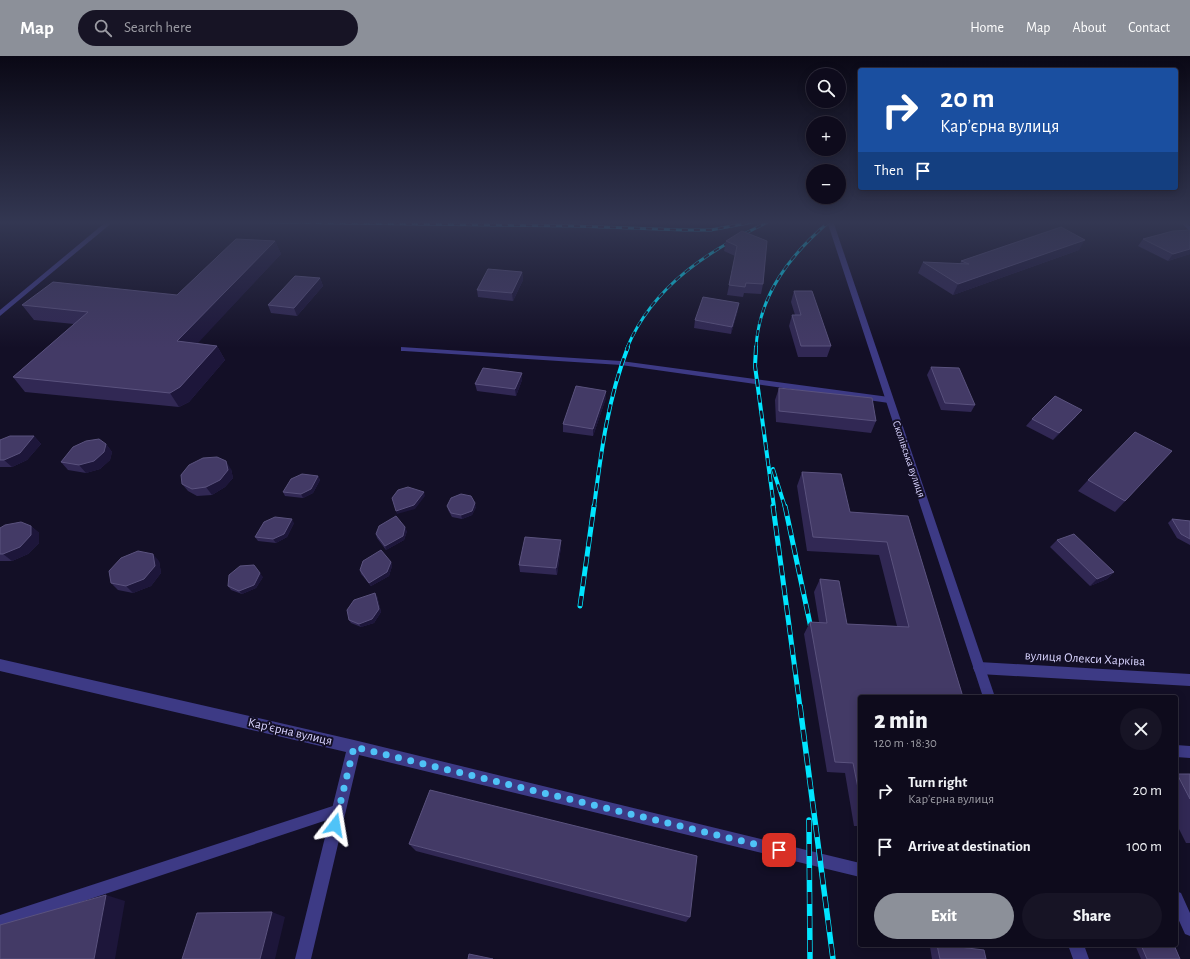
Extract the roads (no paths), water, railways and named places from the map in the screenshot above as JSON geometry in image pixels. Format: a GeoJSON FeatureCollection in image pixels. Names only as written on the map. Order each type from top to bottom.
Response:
{"type":"FeatureCollection","features":[{"type":"Feature","properties":{"kind":"street"},"geometry":{"type":"LineString","coordinates":[[0,314],[61,263]]}},
{"type":"Feature","properties":{"kind":"street","name":"Сколівська вулиця"},"geometry":{"type":"LineString","coordinates":[[844,263],[988,695]]}},
{"type":"Feature","properties":{"kind":"street","name":"Карʼєрна вулиця"},"geometry":{"type":"LineString","coordinates":[[0,665],[354,747],[858,870]]}},
{"type":"Feature","properties":{"kind":"street","name":"вулиця Олекси Харківа"},"geometry":{"type":"LineString","coordinates":[[979,668],[1190,680]]}},
{"type":"Feature","properties":{"kind":"street"},"geometry":{"type":"LineString","coordinates":[[303,959],[354,747]]}},
{"type":"Feature","properties":{"kind":"street"},"geometry":{"type":"LineString","coordinates":[[1077,947],[1081,959]]}},
{"type":"Feature","properties":{"kind":"lane"},"geometry":{"type":"LineString","coordinates":[[404,349],[621,363],[889,400]]}},
{"type":"Feature","properties":{"kind":"lane"},"geometry":{"type":"LineString","coordinates":[[1178,752],[1190,752]]}},
{"type":"Feature","properties":{"kind":"lane"},"geometry":{"type":"LineString","coordinates":[[0,922],[339,810]]}},
{"type":"Feature","properties":{"kind":"lane"},"geometry":{"type":"LineString","coordinates":[[1178,902],[1190,929]]}},
{"type":"Feature","properties":{"kind":"railway"},"geometry":{"type":"LineString","coordinates":[[627,348],[638,326],[652,306],[668,288],[686,271],[697,263]]}},
{"type":"Feature","properties":{"kind":"railway"},"geometry":{"type":"LineString","coordinates":[[756,348],[758,328],[763,310],[770,293],[789,263]]}},
{"type":"Feature","properties":{"kind":"railway"},"geometry":{"type":"LineString","coordinates":[[594,507],[610,406],[628,347]]}},
{"type":"Feature","properties":{"kind":"railway"},"geometry":{"type":"LineString","coordinates":[[756,347],[755,366],[774,507]]}},
{"type":"Feature","properties":{"kind":"railway"},"geometry":{"type":"LineString","coordinates":[[773,469],[785,507]]}},
{"type":"Feature","properties":{"kind":"railway"},"geometry":{"type":"LineString","coordinates":[[580,606],[594,506]]}},
{"type":"Feature","properties":{"kind":"railway"},"geometry":{"type":"LineString","coordinates":[[773,506],[800,707]]}},
{"type":"Feature","properties":{"kind":"railway"},"geometry":{"type":"LineString","coordinates":[[785,506],[812,633]]}},
{"type":"Feature","properties":{"kind":"railway"},"geometry":{"type":"LineString","coordinates":[[800,706],[833,959]]}},
{"type":"Feature","properties":{"kind":"railway"},"geometry":{"type":"LineString","coordinates":[[809,820],[810,959]]}}]}
